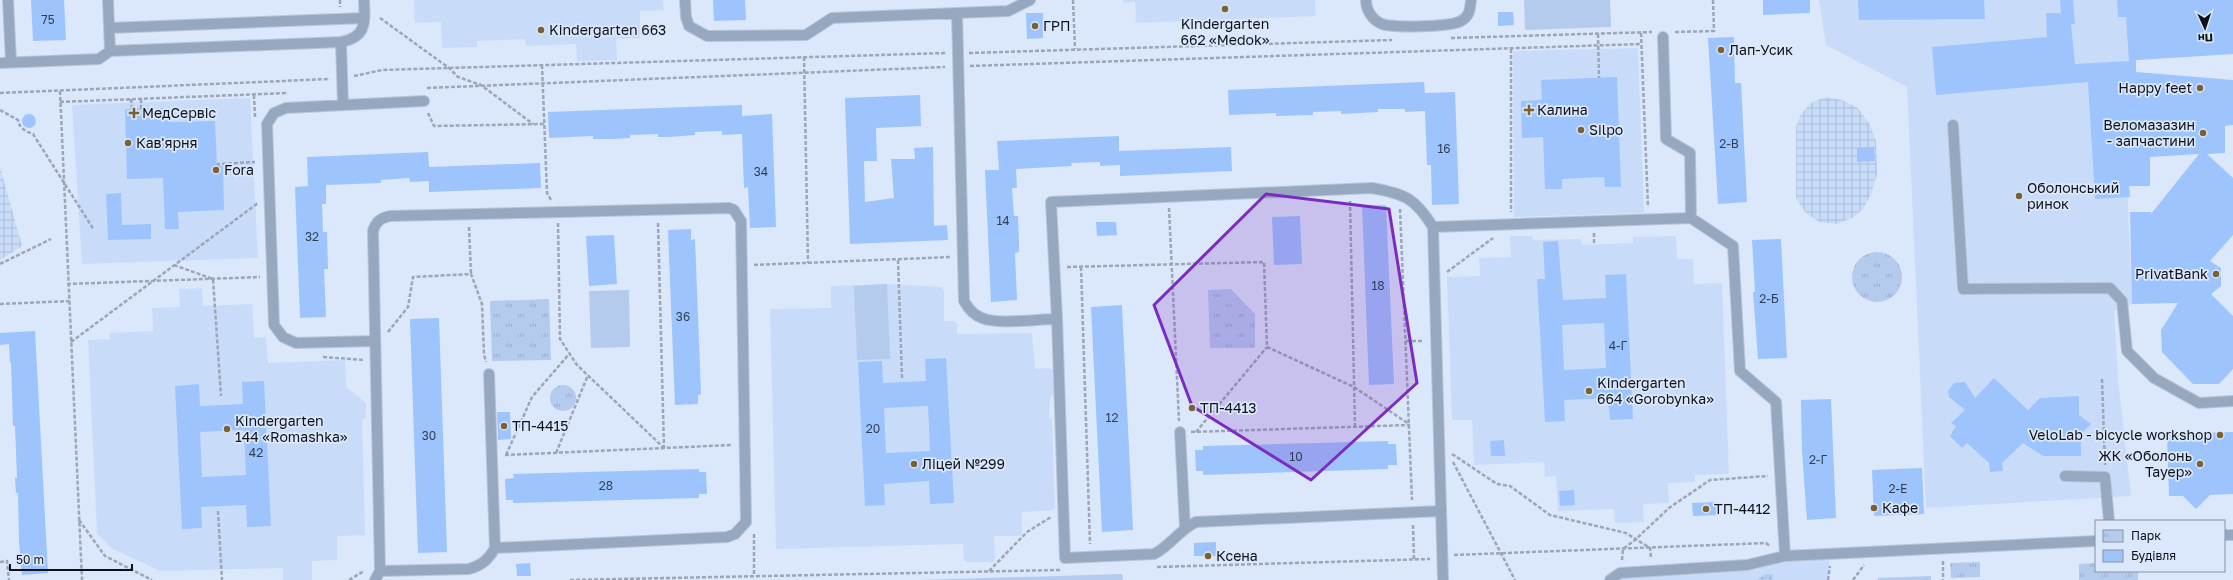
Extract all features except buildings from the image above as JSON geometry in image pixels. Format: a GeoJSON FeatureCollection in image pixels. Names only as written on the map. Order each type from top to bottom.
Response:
{"type":"FeatureCollection","features":[{"type":"Feature","properties":{"kind":"lane"},"geometry":{"type":"LineString","coordinates":[[8,0],[11,62]]}},
{"type":"Feature","properties":{"kind":"lane"},"geometry":{"type":"LineString","coordinates":[[108,0],[110,51]]}},
{"type":"Feature","properties":{"kind":"lane"},"geometry":{"type":"LineString","coordinates":[[0,63],[94,60],[103,58],[110,51],[341,42],[351,40],[359,35],[364,18],[364,0]]}},
{"type":"Feature","properties":{"kind":"lane"},"geometry":{"type":"LineString","coordinates":[[685,0],[686,17],[690,26],[706,36],[806,34],[832,18],[1008,11],[1030,0]]}},
{"type":"Feature","properties":{"kind":"lane"},"geometry":{"type":"LineString","coordinates":[[1366,0],[1368,12],[1374,19],[1389,26],[1453,24],[1467,16],[1470,10],[1471,0]]}},
{"type":"Feature","properties":{"kind":"lane"},"geometry":{"type":"LineString","coordinates":[[957,13],[964,301],[970,311],[980,318],[991,321],[1057,319]]}},
{"type":"Feature","properties":{"kind":"lane"},"geometry":{"type":"LineString","coordinates":[[109,28],[364,18]]}},
{"type":"Feature","properties":{"kind":"lane"},"geometry":{"type":"LineString","coordinates":[[1663,34],[1666,139],[1690,153],[1691,218]]}},
{"type":"Feature","properties":{"kind":"lane"},"geometry":{"type":"LineString","coordinates":[[341,42],[343,105]]}},
{"type":"Feature","properties":{"kind":"lane"},"geometry":{"type":"LineString","coordinates":[[375,341],[296,343],[283,337],[274,325],[267,124],[270,118],[280,110],[424,101]]}},
{"type":"Feature","properties":{"kind":"lane"},"geometry":{"type":"LineString","coordinates":[[1953,125],[1963,289],[2110,288],[2122,301],[2128,351],[2154,378],[2199,403],[2233,402]]}},
{"type":"Feature","properties":{"kind":"lane"},"geometry":{"type":"LineString","coordinates":[[1441,511],[1196,522],[1185,527],[1175,535],[1166,548],[1154,554],[1065,558],[1055,267],[1051,202],[1372,188],[1399,193],[1422,209],[1434,227],[1443,580]]}},
{"type":"Feature","properties":{"kind":"lane"},"geometry":{"type":"LineString","coordinates":[[490,374],[495,548],[489,559],[480,565],[469,569],[377,576],[373,231],[375,224],[381,218],[390,216],[729,208],[734,210],[741,221],[746,522],[735,534],[727,537],[495,548]]}},
{"type":"Feature","properties":{"kind":"lane"},"geometry":{"type":"LineString","coordinates":[[1434,227],[1691,218],[1733,246],[1740,371],[1776,402],[1785,556]]}},
{"type":"Feature","properties":{"kind":"lane"},"geometry":{"type":"LineString","coordinates":[[1180,432],[1185,527]]}},
{"type":"Feature","properties":{"kind":"lane"},"geometry":{"type":"LineString","coordinates":[[2065,476],[2105,477],[2109,520]]}},
{"type":"Feature","properties":{"kind":"lane"},"geometry":{"type":"LineString","coordinates":[[1610,580],[1620,573],[1747,565],[1785,556],[2095,541]]}},
{"type":"Feature","properties":{"kind":"path"},"geometry":{"type":"LineString","coordinates":[[1073,0],[1075,49]]}},
{"type":"Feature","properties":{"kind":"path"},"geometry":{"type":"LineString","coordinates":[[1447,38],[1641,33],[1663,34],[1714,30],[1713,0]]}},
{"type":"Feature","properties":{"kind":"path"},"geometry":{"type":"LineString","coordinates":[[380,18],[449,68],[458,77],[481,85],[533,124]]}},
{"type":"Feature","properties":{"kind":"path"},"geometry":{"type":"LineString","coordinates":[[1641,33],[1648,219]]}},
{"type":"Feature","properties":{"kind":"path"},"geometry":{"type":"LineString","coordinates":[[1598,34],[1599,78]]}},
{"type":"Feature","properties":{"kind":"path"},"geometry":{"type":"LineString","coordinates":[[0,93],[342,79],[382,70],[1400,40]]}},
{"type":"Feature","properties":{"kind":"path"},"geometry":{"type":"LineString","coordinates":[[419,88],[804,72],[1641,44]]}},
{"type":"Feature","properties":{"kind":"path"},"geometry":{"type":"LineString","coordinates":[[1442,276],[1511,224],[1511,48]]}},
{"type":"Feature","properties":{"kind":"path"},"geometry":{"type":"LineString","coordinates":[[804,57],[808,263]]}},
{"type":"Feature","properties":{"kind":"path"},"geometry":{"type":"LineString","coordinates":[[542,65],[547,193],[558,212],[560,339],[588,375],[664,448]]}},
{"type":"Feature","properties":{"kind":"path"},"geometry":{"type":"LineString","coordinates":[[60,91],[67,284],[82,580]]}},
{"type":"Feature","properties":{"kind":"path"},"geometry":{"type":"LineString","coordinates":[[60,102],[291,93]]}},
{"type":"Feature","properties":{"kind":"path"},"geometry":{"type":"LineString","coordinates":[[141,98],[141,109]]}},
{"type":"Feature","properties":{"kind":"path"},"geometry":{"type":"LineString","coordinates":[[132,99],[132,109]]}},
{"type":"Feature","properties":{"kind":"path"},"geometry":{"type":"LineString","coordinates":[[424,101],[434,126],[544,124]]}},
{"type":"Feature","properties":{"kind":"path"},"geometry":{"type":"LineString","coordinates":[[0,110],[18,120],[20,126],[25,131],[34,134],[94,230]]}},
{"type":"Feature","properties":{"kind":"path"},"geometry":{"type":"LineString","coordinates":[[218,166],[218,164],[258,162]]}},
{"type":"Feature","properties":{"kind":"path"},"geometry":{"type":"LineString","coordinates":[[1350,190],[1355,427]]}},
{"type":"Feature","properties":{"kind":"path"},"geometry":{"type":"LineString","coordinates":[[1399,193],[1410,425],[1414,559]]}},
{"type":"Feature","properties":{"kind":"path"},"geometry":{"type":"LineString","coordinates":[[1168,198],[1180,432],[1410,425]]}},
{"type":"Feature","properties":{"kind":"path"},"geometry":{"type":"LineString","coordinates":[[70,342],[260,202]]}},
{"type":"Feature","properties":{"kind":"path"},"geometry":{"type":"LineString","coordinates":[[658,210],[664,448]]}},
{"type":"Feature","properties":{"kind":"path"},"geometry":{"type":"LineString","coordinates":[[469,214],[471,274],[482,304],[484,354],[490,374]]}},
{"type":"Feature","properties":{"kind":"path"},"geometry":{"type":"LineString","coordinates":[[0,264],[51,239]]}},
{"type":"Feature","properties":{"kind":"path"},"geometry":{"type":"LineString","coordinates":[[742,266],[963,257]]}},
{"type":"Feature","properties":{"kind":"path"},"geometry":{"type":"LineString","coordinates":[[898,260],[902,378]]}},
{"type":"Feature","properties":{"kind":"path"},"geometry":{"type":"LineString","coordinates":[[1055,267],[1264,262],[1267,347],[1196,432]]}},
{"type":"Feature","properties":{"kind":"path"},"geometry":{"type":"LineString","coordinates":[[174,265],[213,279]]}},
{"type":"Feature","properties":{"kind":"path"},"geometry":{"type":"LineString","coordinates":[[1081,267],[1091,557]]}},
{"type":"Feature","properties":{"kind":"path"},"geometry":{"type":"LineString","coordinates":[[375,341],[389,332],[408,307],[413,277],[471,274]]}},
{"type":"Feature","properties":{"kind":"path"},"geometry":{"type":"LineString","coordinates":[[67,284],[262,277]]}},
{"type":"Feature","properties":{"kind":"path"},"geometry":{"type":"LineString","coordinates":[[213,279],[221,396]]}},
{"type":"Feature","properties":{"kind":"path"},"geometry":{"type":"LineString","coordinates":[[0,304],[69,301]]}},
{"type":"Feature","properties":{"kind":"path"},"geometry":{"type":"LineString","coordinates":[[1267,347],[1354,387],[1410,425]]}},
{"type":"Feature","properties":{"kind":"path"},"geometry":{"type":"LineString","coordinates":[[506,455],[532,397],[570,353]]}},
{"type":"Feature","properties":{"kind":"path"},"geometry":{"type":"LineString","coordinates":[[556,453],[588,375]]}},
{"type":"Feature","properties":{"kind":"path"},"geometry":{"type":"LineString","coordinates":[[2102,379],[2105,477]]}},
{"type":"Feature","properties":{"kind":"path"},"geometry":{"type":"LineString","coordinates":[[493,455],[744,445]]}},
{"type":"Feature","properties":{"kind":"path"},"geometry":{"type":"LineString","coordinates":[[1515,580],[1500,554],[1447,450],[1497,484],[1510,486],[1550,515],[1626,533],[1650,548]]}},
{"type":"Feature","properties":{"kind":"path"},"geometry":{"type":"LineString","coordinates":[[1620,573],[1623,549],[1635,540],[1669,508],[1710,480],[1780,475]]}},
{"type":"Feature","properties":{"kind":"path"},"geometry":{"type":"LineString","coordinates":[[989,572],[1027,532],[1063,509]]}},
{"type":"Feature","properties":{"kind":"path"},"geometry":{"type":"LineString","coordinates":[[218,511],[222,580]]}},
{"type":"Feature","properties":{"kind":"path"},"geometry":{"type":"LineString","coordinates":[[78,519],[105,556],[152,580]]}},
{"type":"Feature","properties":{"kind":"path"},"geometry":{"type":"LineString","coordinates":[[1151,568],[1442,558],[1450,555],[1766,543],[1785,556]]}},
{"type":"Feature","properties":{"kind":"path"},"geometry":{"type":"LineString","coordinates":[[1650,548],[1652,571]]}},
{"type":"Feature","properties":{"kind":"path"},"geometry":{"type":"LineString","coordinates":[[1943,556],[1944,580]]}},
{"type":"Feature","properties":{"kind":"path"},"geometry":{"type":"LineString","coordinates":[[0,562],[7,562],[9,580]]}},
{"type":"Feature","properties":{"kind":"path"},"geometry":{"type":"LineString","coordinates":[[1853,580],[1865,563]]}},
{"type":"Feature","properties":{"kind":"path"},"geometry":{"type":"LineString","coordinates":[[349,580],[357,577],[366,569]]}},
{"type":"Feature","properties":{"kind":"path"},"geometry":{"type":"LineString","coordinates":[[570,580],[1068,570]]}},
{"type":"Feature","properties":{"kind":"path"},"geometry":{"type":"LineString","coordinates":[[357,577],[362,580]]}},
{"type":"Feature","properties":{"kind":"highlighted area"},"geometry":{"type":"Polygon","coordinates":[[[1266,194],[1389,209],[1417,383],[1311,480],[1192,406],[1154,305],[1266,194]]]}},
{"type":"Feature","properties":{"kind":"shaded area","name":"Kindergarten 663"},"geometry":{"type":"Polygon","coordinates":[[[414,0],[663,0],[664,10],[640,11],[640,38],[616,39],[617,60],[577,61],[576,44],[526,46],[525,39],[477,41],[477,47],[442,48],[441,22],[415,23],[414,0]]]}},
{"type":"Feature","properties":{"kind":"shaded area","name":"Kindergarten 662 «Medok»"},"geometry":{"type":"Polygon","coordinates":[[[1123,0],[1315,0],[1316,16],[1136,23],[1135,2],[1124,3],[1123,0]]]}},
{"type":"Feature","properties":{"kind":"shaded area","name":"Оболонський ринок"},"geometry":{"type":"Polygon","coordinates":[[[1819,0],[2233,0],[2233,54],[2122,61],[2132,304],[2114,311],[2118,379],[2131,496],[1926,508],[1907,87],[1826,45],[1819,0]]]}},
{"type":"Feature","properties":{"kind":"shaded area"},"geometry":{"type":"Polygon","coordinates":[[[1638,48],[1644,213],[1514,217],[1513,51],[1638,48]]]}},
{"type":"Feature","properties":{"kind":"shaded area"},"geometry":{"type":"Polygon","coordinates":[[[1825,97],[1842,100],[1858,108],[1870,125],[1876,141],[1877,174],[1871,194],[1863,209],[1852,218],[1837,224],[1819,222],[1805,212],[1796,198],[1796,127],[1801,114],[1811,103],[1825,97]]]}},
{"type":"Feature","properties":{"kind":"shaded area"},"geometry":{"type":"Polygon","coordinates":[[[250,98],[258,258],[82,264],[72,105],[250,98]]]}},
{"type":"Feature","properties":{"kind":"shaded area"},"geometry":{"type":"Polygon","coordinates":[[[0,167],[22,246],[0,260],[0,167]]]}},
{"type":"Feature","properties":{"kind":"shaded area","name":"Kindergarten 664 «Gorobynka»"},"geometry":{"type":"Polygon","coordinates":[[[1510,236],[1532,236],[1533,240],[1581,239],[1582,245],[1633,243],[1633,237],[1676,236],[1677,259],[1693,259],[1694,284],[1722,283],[1729,474],[1695,475],[1695,482],[1668,483],[1669,503],[1643,504],[1644,522],[1615,523],[1614,509],[1558,511],[1556,476],[1545,477],[1544,462],[1474,465],[1472,420],[1452,420],[1447,277],[1480,276],[1479,258],[1511,257],[1510,236]]]}},
{"type":"Feature","properties":{"kind":"shaded area","name":"Ліцей №299"},"geometry":{"type":"Polygon","coordinates":[[[887,284],[941,287],[944,290],[944,321],[953,321],[957,324],[957,334],[1032,333],[1035,369],[1049,368],[1054,371],[1055,392],[1050,398],[1049,417],[1052,420],[1055,508],[1053,510],[1022,512],[1022,533],[1020,536],[994,536],[995,558],[993,562],[966,562],[964,559],[963,544],[776,549],[770,309],[831,308],[831,286],[887,284]]]}},
{"type":"Feature","properties":{"kind":"shaded area","name":"Kindergarten 144 «Romashka»"},"geometry":{"type":"Polygon","coordinates":[[[202,288],[203,306],[252,304],[254,338],[266,337],[268,363],[345,360],[346,387],[366,403],[366,417],[362,420],[365,535],[337,536],[337,560],[312,561],[312,580],[283,580],[283,568],[160,571],[111,548],[97,533],[88,340],[110,339],[110,333],[153,331],[152,308],[180,307],[179,289],[202,288]]]}},
{"type":"Feature","properties":{"kind":"shaded area"},"geometry":{"type":"Polygon","coordinates":[[[1830,554],[1828,580],[1610,580],[1620,573],[1830,554]]]}},
{"type":"Feature","properties":{"kind":"green space"},"geometry":{"type":"Polygon","coordinates":[[[1524,0],[1610,0],[1611,27],[1525,30],[1524,0]]]}},
{"type":"Feature","properties":{"kind":"green space"},"geometry":{"type":"Polygon","coordinates":[[[1872,252],[1882,252],[1895,259],[1902,272],[1902,282],[1895,295],[1882,302],[1872,302],[1863,298],[1856,291],[1852,282],[1852,272],[1856,263],[1863,256],[1872,252]]]}},
{"type":"Feature","properties":{"kind":"green space"},"geometry":{"type":"Polygon","coordinates":[[[887,284],[890,359],[857,360],[854,286],[887,284]]]}},
{"type":"Feature","properties":{"kind":"green space"},"geometry":{"type":"Polygon","coordinates":[[[1231,289],[1255,314],[1255,348],[1210,348],[1208,290],[1231,289]]]}},
{"type":"Feature","properties":{"kind":"green space"},"geometry":{"type":"Polygon","coordinates":[[[629,290],[630,347],[591,348],[589,291],[629,290]]]}},
{"type":"Feature","properties":{"kind":"green space"},"geometry":{"type":"Polygon","coordinates":[[[549,299],[551,360],[492,361],[490,301],[549,299]]]}},
{"type":"Feature","properties":{"kind":"green space"},"geometry":{"type":"Polygon","coordinates":[[[563,385],[572,389],[576,398],[572,407],[563,411],[554,407],[550,398],[554,389],[563,385]]]}},
{"type":"Feature","properties":{"kind":"green space"},"geometry":{"type":"Polygon","coordinates":[[[1980,562],[1980,577],[1951,578],[1950,563],[1980,562]]]}},
{"type":"Feature","properties":{"kind":"green space"},"geometry":{"type":"Polygon","coordinates":[[[2095,563],[2095,572],[2138,572],[2138,580],[2079,580],[2079,564],[2095,563]]]}},
{"type":"Feature","properties":{"kind":"green space"},"geometry":{"type":"Polygon","coordinates":[[[1122,574],[1123,580],[919,580],[1122,574]]]}},
{"type":"Feature","properties":{"kind":"green space"},"geometry":{"type":"Polygon","coordinates":[[[1773,574],[1773,580],[1756,580],[1764,575],[1773,574]]]}},
{"type":"Feature","properties":{"kind":"green space"},"geometry":{"type":"Polygon","coordinates":[[[1931,576],[1931,580],[1878,580],[1878,578],[1931,576]]]}},
{"type":"Feature","properties":{"kind":"place","name":"Kindergarten 662 «Medok»"},"geometry":{"type":"Point","coordinates":[1225,9]}},
{"type":"Feature","properties":{"kind":"place","name":"ГРП"},"geometry":{"type":"Point","coordinates":[1035,26]}},
{"type":"Feature","properties":{"kind":"place","name":"Kindergarten 663"},"geometry":{"type":"Point","coordinates":[541,30]}},
{"type":"Feature","properties":{"kind":"place","name":"Лап-Усик"},"geometry":{"type":"Point","coordinates":[1721,50]}},
{"type":"Feature","properties":{"kind":"place","name":"Happy feet"},"geometry":{"type":"Point","coordinates":[2200,88]}},
{"type":"Feature","properties":{"kind":"place","name":"Калина"},"geometry":{"type":"Point","coordinates":[1529,110]}},
{"type":"Feature","properties":{"kind":"place","name":"МедСервіс"},"geometry":{"type":"Point","coordinates":[134,113]}},
{"type":"Feature","properties":{"kind":"place","name":"Silpo"},"geometry":{"type":"Point","coordinates":[1581,130]}},
{"type":"Feature","properties":{"kind":"place","name":"Веломазазин - запчастини"},"geometry":{"type":"Point","coordinates":[2203,133]}},
{"type":"Feature","properties":{"kind":"place","name":"Кав'ярня"},"geometry":{"type":"Point","coordinates":[128,143]}},
{"type":"Feature","properties":{"kind":"place","name":"Fora"},"geometry":{"type":"Point","coordinates":[216,170]}},
{"type":"Feature","properties":{"kind":"place","name":"Оболонський ринок"},"geometry":{"type":"Point","coordinates":[2019,196]}},
{"type":"Feature","properties":{"kind":"place","name":"PrivatBank"},"geometry":{"type":"Point","coordinates":[2216,274]}},
{"type":"Feature","properties":{"kind":"place","name":"Kindergarten 664 «Gorobynka»"},"geometry":{"type":"Point","coordinates":[1589,391]}},
{"type":"Feature","properties":{"kind":"place","name":"ТП-4413"},"geometry":{"type":"Point","coordinates":[1192,408]}},
{"type":"Feature","properties":{"kind":"place","name":"ТП-4415"},"geometry":{"type":"Point","coordinates":[504,426]}},
{"type":"Feature","properties":{"kind":"place","name":"Kindergarten 144 «Romashka»"},"geometry":{"type":"Point","coordinates":[227,429]}},
{"type":"Feature","properties":{"kind":"place","name":"VeloLab - bicycle workshop"},"geometry":{"type":"Point","coordinates":[2220,435]}},
{"type":"Feature","properties":{"kind":"place","name":"Ліцей №299"},"geometry":{"type":"Point","coordinates":[914,464]}},
{"type":"Feature","properties":{"kind":"place","name":"ЖК «Оболонь Тауер»"},"geometry":{"type":"Point","coordinates":[2200,464]}},
{"type":"Feature","properties":{"kind":"place","name":"Кафе"},"geometry":{"type":"Point","coordinates":[1874,508]}},
{"type":"Feature","properties":{"kind":"place","name":"ТП-4412"},"geometry":{"type":"Point","coordinates":[1706,509]}},
{"type":"Feature","properties":{"kind":"place","name":"Ксена"},"geometry":{"type":"Point","coordinates":[1208,556]}}]}
